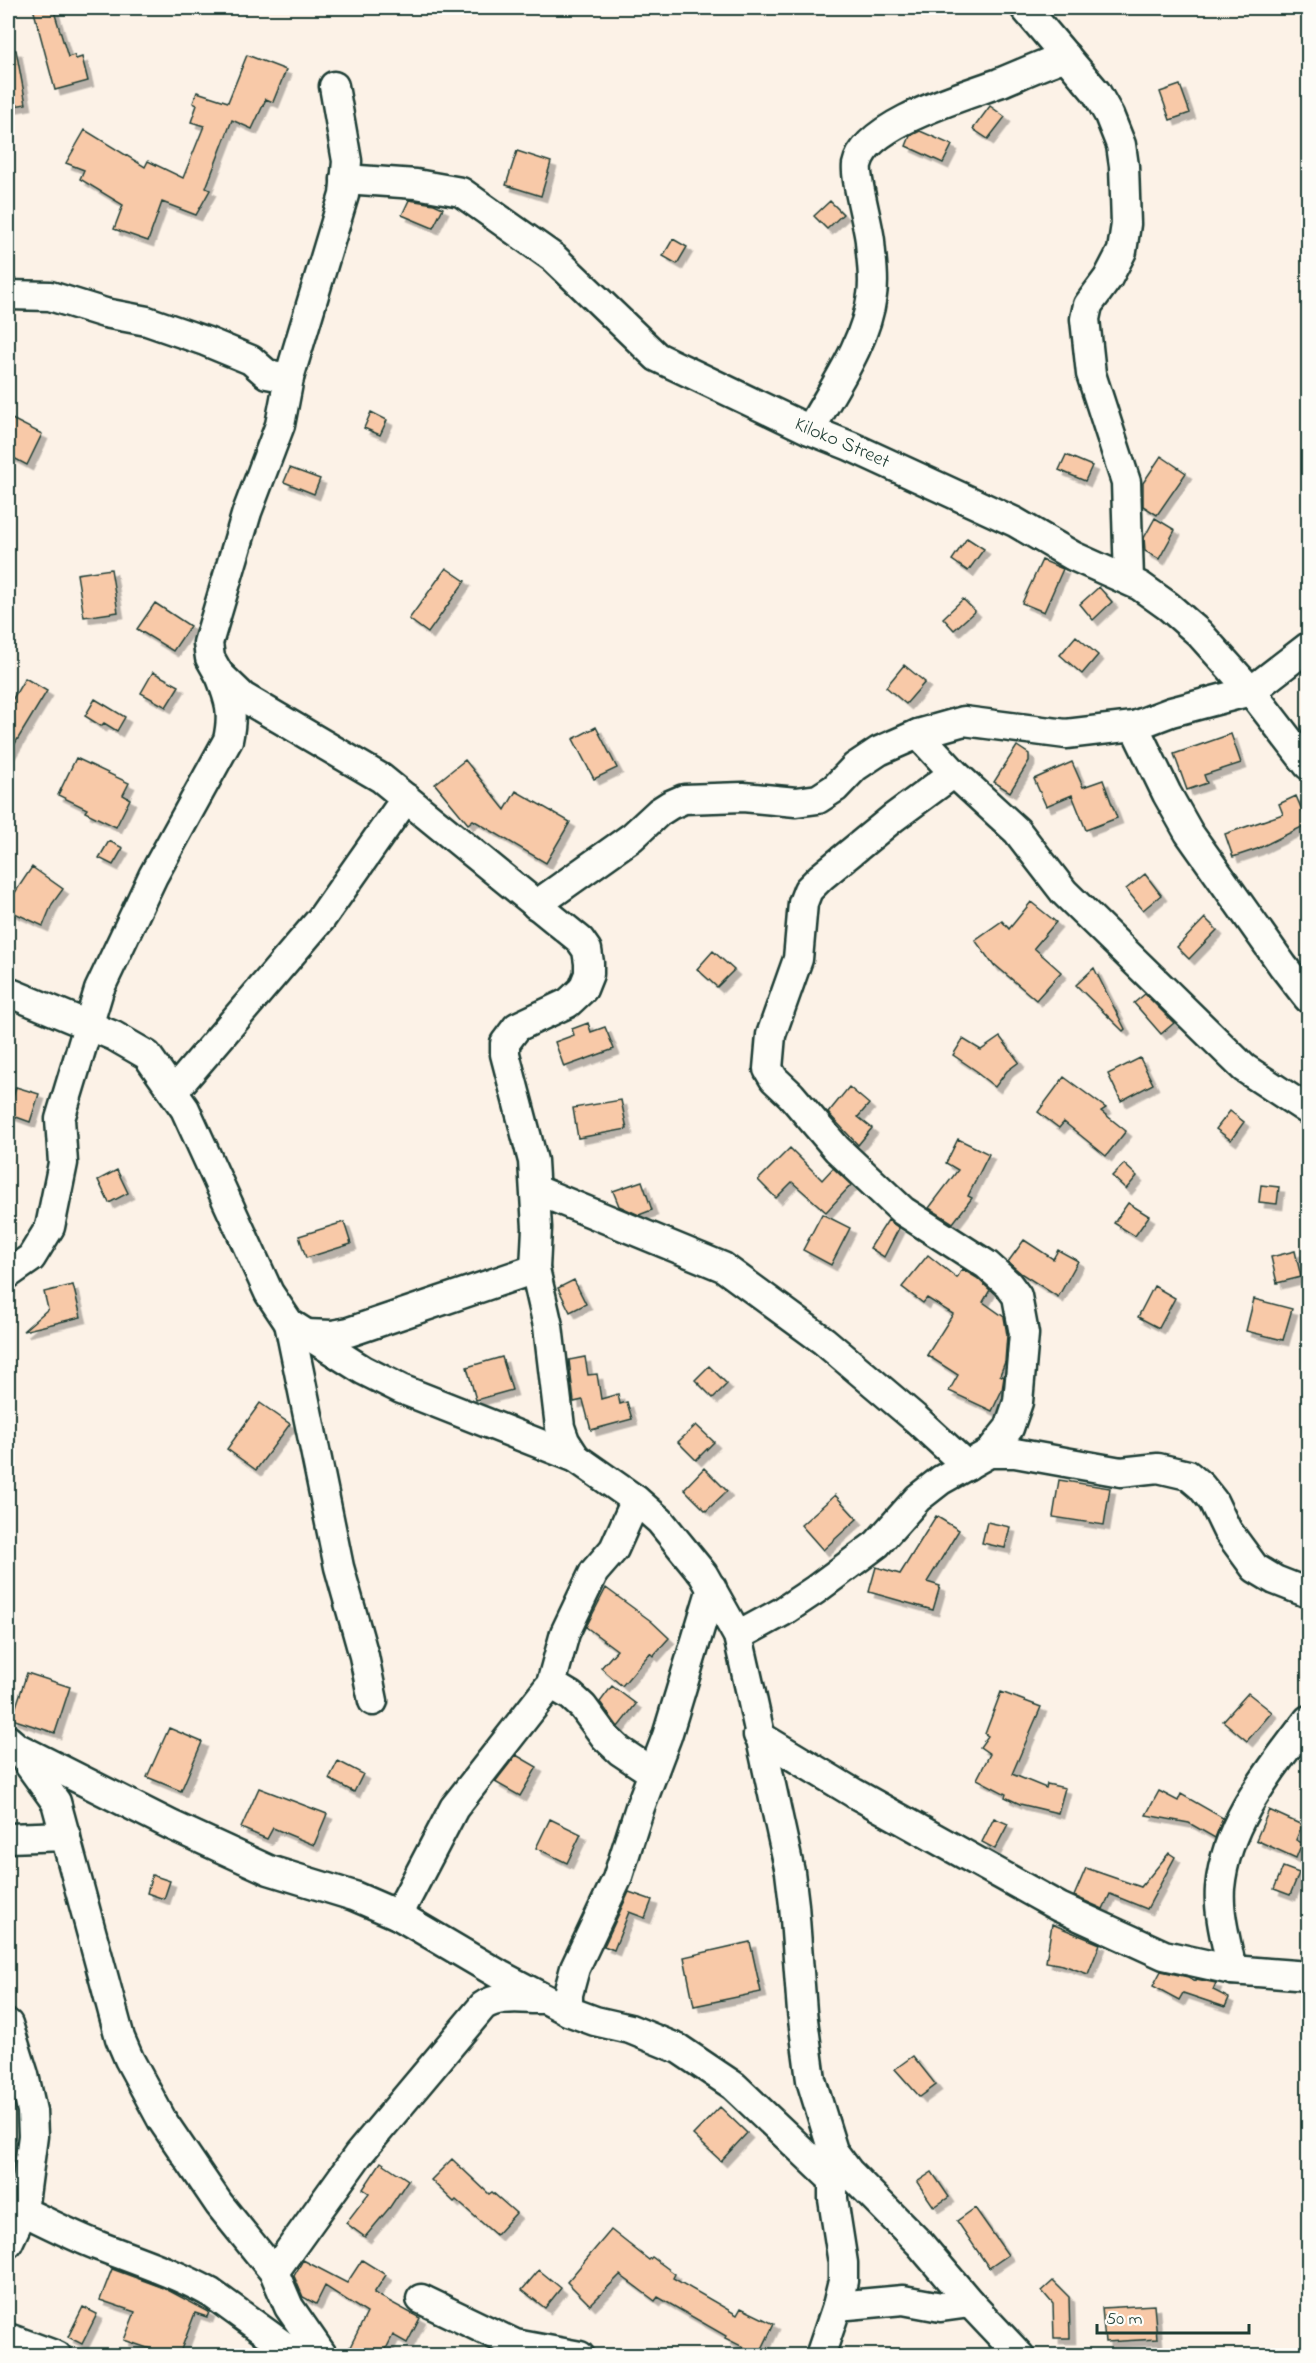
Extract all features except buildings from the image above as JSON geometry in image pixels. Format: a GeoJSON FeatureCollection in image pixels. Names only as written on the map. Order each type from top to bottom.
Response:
{"type":"FeatureCollection","features":[{"type":"Feature","properties":{"kind":"street"},"geometry":{"type":"LineString","coordinates":[[1025,8],[1096,92],[1109,115],[1121,145],[1126,224],[1122,251],[1108,278],[1088,305],[1085,319],[1091,374],[1126,482],[1129,580]]}},
{"type":"Feature","properties":{"kind":"street"},"geometry":{"type":"LineString","coordinates":[[810,430],[856,348],[869,316],[873,292],[872,269],[868,222],[857,165],[867,147],[879,134],[927,109],[1066,56]]}},
{"type":"Feature","properties":{"kind":"street"},"geometry":{"type":"LineString","coordinates":[[8,1274],[31,1258],[50,1227],[63,1162],[60,1119],[99,990],[153,876],[228,740],[232,722],[231,705],[210,658],[208,643],[247,512],[280,425],[289,378],[344,195],[346,161],[334,86]]}},
{"type":"Feature","properties":{"kind":"street","name":"Kiloko Street"},"geometry":{"type":"LineString","coordinates":[[345,179],[416,184],[461,192],[554,258],[657,357],[810,430],[1005,517],[1073,556],[1129,580],[1168,606],[1199,633],[1251,691],[1308,765]]}},
{"type":"Feature","properties":{"kind":"street"},"geometry":{"type":"LineString","coordinates":[[8,295],[50,296],[105,313],[147,321],[251,360],[267,374],[289,378]]}},
{"type":"Feature","properties":{"kind":"street"},"geometry":{"type":"LineString","coordinates":[[536,905],[576,879],[670,805],[684,800],[742,797],[796,802],[818,799],[835,788],[855,768],[879,750],[918,734],[964,721],[1066,734],[1134,726],[1171,712],[1251,691],[1308,647]]}},
{"type":"Feature","properties":{"kind":"street"},"geometry":{"type":"LineString","coordinates":[[219,674],[243,697],[381,778],[536,905],[565,926],[588,950],[589,974],[583,989],[554,1011],[517,1028],[506,1043],[506,1054],[533,1161],[536,1190],[535,1269],[548,1326],[560,1427],[565,1441],[576,1458]]}},
{"type":"Feature","properties":{"kind":"street"},"geometry":{"type":"LineString","coordinates":[[1134,726],[1167,794],[1190,833],[1308,998]]}},
{"type":"Feature","properties":{"kind":"street"},"geometry":{"type":"LineString","coordinates":[[918,734],[954,773],[1017,831],[1064,892],[1244,1068],[1308,1110]]}},
{"type":"Feature","properties":{"kind":"street"},"geometry":{"type":"LineString","coordinates":[[738,1636],[790,1606],[877,1544],[918,1498],[941,1480],[978,1459],[1009,1428],[1018,1402],[1024,1334],[1017,1296],[1008,1284],[987,1265],[894,1203],[837,1149],[791,1095],[774,1079],[768,1069],[771,1035],[798,958],[802,903],[808,890],[893,818],[954,773]]}},
{"type":"Feature","properties":{"kind":"street"},"geometry":{"type":"LineString","coordinates":[[174,1091],[321,919],[406,798]]}},
{"type":"Feature","properties":{"kind":"street"},"geometry":{"type":"LineString","coordinates":[[8,992],[89,1024],[147,1056],[185,1109],[269,1293],[297,1329],[363,1370],[401,1389],[576,1458],[636,1500],[660,1521],[712,1588],[738,1636],[790,1872],[802,2012],[811,2080],[833,2151],[832,2179],[843,2263],[843,2281],[820,2355]]}},
{"type":"Feature","properties":{"kind":"street"},"geometry":{"type":"LineString","coordinates":[[536,1190],[723,1267],[824,1341],[916,1419],[978,1459],[1015,1453],[1121,1472],[1158,1468],[1188,1475],[1213,1500],[1227,1530],[1255,1568],[1275,1580],[1308,1593]]}},
{"type":"Feature","properties":{"kind":"street"},"geometry":{"type":"LineString","coordinates":[[297,1329],[332,1335],[349,1332],[535,1269]]}},
{"type":"Feature","properties":{"kind":"street"},"geometry":{"type":"LineString","coordinates":[[297,1329],[339,1568],[364,1656],[373,1701]]}},
{"type":"Feature","properties":{"kind":"street"},"geometry":{"type":"LineString","coordinates":[[398,1915],[454,1808],[551,1684],[569,1625],[594,1572],[614,1549],[636,1500]]}},
{"type":"Feature","properties":{"kind":"street"},"geometry":{"type":"LineString","coordinates":[[568,2010],[568,1994],[575,1968],[617,1879],[653,1773],[668,1737],[712,1588]]}},
{"type":"Feature","properties":{"kind":"street"},"geometry":{"type":"LineString","coordinates":[[551,1684],[571,1696],[583,1707],[605,1737],[620,1751],[653,1773]]}},
{"type":"Feature","properties":{"kind":"street"},"geometry":{"type":"LineString","coordinates":[[1232,1970],[1220,1890],[1226,1854],[1254,1793],[1308,1720]]}},
{"type":"Feature","properties":{"kind":"street"},"geometry":{"type":"LineString","coordinates":[[758,1735],[854,1793],[1059,1907],[1164,1955],[1232,1970],[1308,1976]]}},
{"type":"Feature","properties":{"kind":"street"},"geometry":{"type":"LineString","coordinates":[[12,1744],[171,1825],[269,1870],[354,1896],[398,1915],[568,2010],[658,2039],[705,2064],[734,2086],[832,2179]]}},
{"type":"Feature","properties":{"kind":"street"},"geometry":{"type":"LineString","coordinates":[[12,1744],[56,1802],[120,2038],[129,2059],[162,2120],[231,2220],[274,2272],[289,2307],[323,2355]]}},
{"type":"Feature","properties":{"kind":"street"},"geometry":{"type":"LineString","coordinates":[[8,1838],[66,1836]]}},
{"type":"Feature","properties":{"kind":"street"},"geometry":{"type":"LineString","coordinates":[[274,2272],[358,2155],[483,2006],[489,2001],[503,1999],[543,1998]]}},
{"type":"Feature","properties":{"kind":"street"},"geometry":{"type":"LineString","coordinates":[[8,2024],[24,2075],[32,2111],[33,2136],[23,2211],[8,2243]]}},
{"type":"Feature","properties":{"kind":"street"},"geometry":{"type":"LineString","coordinates":[[833,2151],[848,2171],[920,2244],[970,2303],[1020,2355]]}},
{"type":"Feature","properties":{"kind":"street"},"geometry":{"type":"LineString","coordinates":[[23,2211],[97,2246],[188,2281],[211,2293],[287,2348],[314,2355]]}},
{"type":"Feature","properties":{"kind":"street"},"geometry":{"type":"LineString","coordinates":[[421,2299],[515,2344],[580,2355]]}},
{"type":"Feature","properties":{"kind":"street"},"geometry":{"type":"LineString","coordinates":[[837,2306],[903,2300],[940,2307],[970,2303]]}},
{"type":"Feature","properties":{"kind":"street"},"geometry":{"type":"LineString","coordinates":[[8,2338],[57,2355]]}}]}
